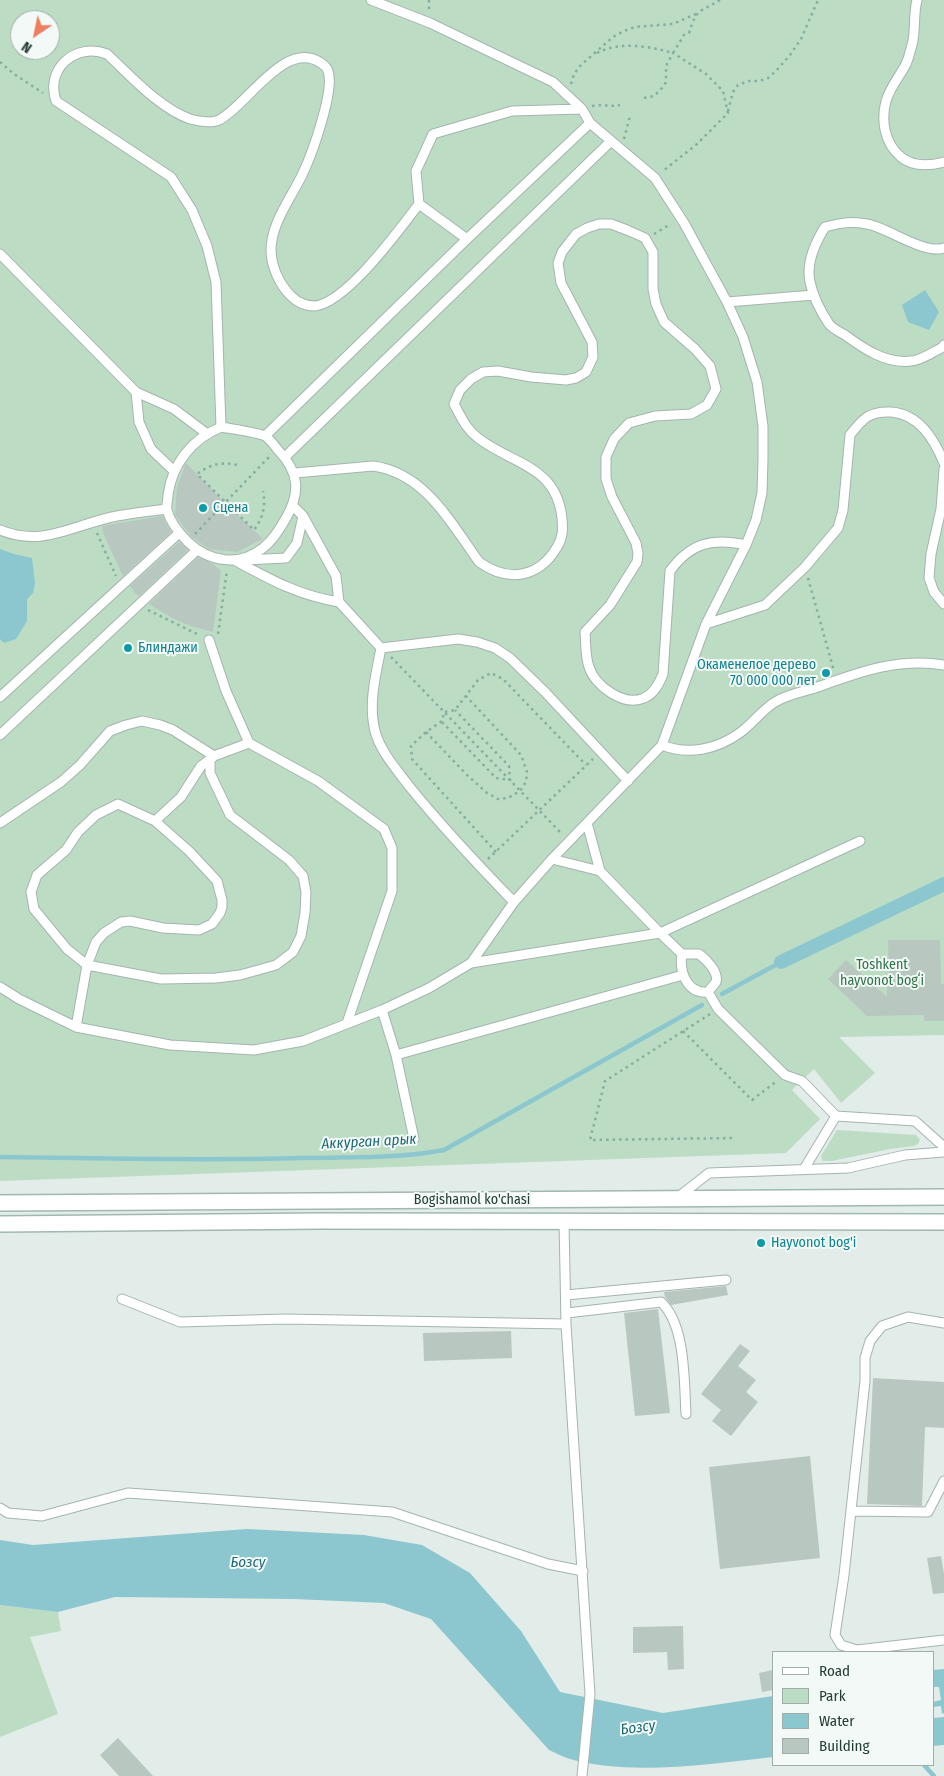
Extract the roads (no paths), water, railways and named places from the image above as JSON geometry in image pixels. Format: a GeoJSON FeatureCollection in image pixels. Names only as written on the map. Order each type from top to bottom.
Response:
{"type":"FeatureCollection","features":[{"type":"Feature","properties":{"kind":"main road","name":"Bogishamol ko'chasi"},"geometry":{"type":"LineString","coordinates":[[0,1202],[944,1197]]}},
{"type":"Feature","properties":{"kind":"main road"},"geometry":{"type":"LineString","coordinates":[[320,1200],[325,1205],[327,1211],[321,1221]]}},
{"type":"Feature","properties":{"kind":"main road","name":"Bogishamol ko'chasi"},"geometry":{"type":"LineString","coordinates":[[0,1224],[321,1221],[944,1222]]}},
{"type":"Feature","properties":{"kind":"lane"},"geometry":{"type":"LineString","coordinates":[[371,0],[430,23],[553,82],[582,109],[590,123],[622,147],[655,178],[681,218],[727,302],[743,337],[757,382],[763,426],[762,493],[756,520],[746,545],[706,624],[662,745],[552,859],[514,902],[470,963]]}},
{"type":"Feature","properties":{"kind":"lane"},"geometry":{"type":"LineString","coordinates":[[916,0],[913,42],[906,64],[890,90],[886,101],[884,124],[886,136],[891,146],[908,162],[920,165],[933,165],[944,162]]}},
{"type":"Feature","properties":{"kind":"lane"},"geometry":{"type":"LineString","coordinates":[[220,427],[216,282],[207,246],[192,210],[171,177],[56,102],[52,91],[56,72],[62,64],[78,53],[98,51],[106,54],[158,100],[177,113],[191,119],[212,122],[228,114],[269,75],[291,60],[304,57],[324,64],[329,72],[328,99],[320,127],[304,172],[275,227],[272,238],[272,262],[281,282],[287,293],[304,305],[316,306],[326,302],[357,279],[419,204],[416,171],[433,134],[512,111],[582,109]]}},
{"type":"Feature","properties":{"kind":"lane"},"geometry":{"type":"LineString","coordinates":[[265,436],[467,239],[590,123]]}},
{"type":"Feature","properties":{"kind":"lane"},"geometry":{"type":"LineString","coordinates":[[285,457],[611,140]]}},
{"type":"Feature","properties":{"kind":"lane"},"geometry":{"type":"LineString","coordinates":[[419,204],[467,239]]}},
{"type":"Feature","properties":{"kind":"lane"},"geometry":{"type":"LineString","coordinates":[[944,248],[940,250],[918,245],[869,224],[844,222],[824,227],[815,243],[810,262],[810,280],[814,295],[830,325],[860,346],[876,355],[894,360],[913,362],[944,345]]}},
{"type":"Feature","properties":{"kind":"lane"},"geometry":{"type":"LineString","coordinates":[[295,473],[373,466],[385,468],[415,483],[432,497],[479,562],[488,568],[516,575],[529,572],[542,565],[551,557],[562,538],[561,510],[555,492],[545,479],[533,469],[478,438],[464,424],[454,404],[460,390],[471,379],[483,372],[498,370],[531,377],[566,380],[576,378],[586,372],[593,357],[592,342],[560,283],[558,263],[562,252],[576,234],[599,224],[611,224],[645,238],[653,252],[653,289],[656,304],[664,322],[695,349],[710,366],[716,388],[707,405],[691,414],[655,416],[629,423],[614,439],[606,457],[606,479],[612,497],[636,543],[638,553],[637,562],[610,605],[586,632],[586,656],[589,668],[596,679],[607,689],[626,700],[643,699],[650,694],[658,685],[663,674],[670,571],[686,554],[703,544],[726,541],[746,545]]}},
{"type":"Feature","properties":{"kind":"lane"},"geometry":{"type":"LineString","coordinates":[[0,254],[136,392],[174,409],[206,433]]}},
{"type":"Feature","properties":{"kind":"lane"},"geometry":{"type":"LineString","coordinates":[[727,302],[814,295]]}},
{"type":"Feature","properties":{"kind":"lane"},"geometry":{"type":"LineString","coordinates":[[136,392],[139,422],[151,449],[174,471]]}},
{"type":"Feature","properties":{"kind":"lane"},"geometry":{"type":"LineString","coordinates":[[706,624],[765,605],[805,567],[838,528],[843,510],[850,435],[877,411],[900,413],[911,417],[921,425],[937,446],[944,463]]}},
{"type":"Feature","properties":{"kind":"lane"},"geometry":{"type":"LineString","coordinates":[[232,561],[254,554],[264,548],[280,528],[293,506],[296,490],[295,473],[285,457],[265,436],[220,427],[206,433],[182,456],[169,485],[167,509],[179,533],[196,550],[212,557],[232,561],[286,558],[297,542],[303,516]]}},
{"type":"Feature","properties":{"kind":"lane"},"geometry":{"type":"LineString","coordinates":[[944,469],[941,509],[931,554],[929,578],[934,592],[944,604]]}},
{"type":"Feature","properties":{"kind":"lane"},"geometry":{"type":"LineString","coordinates":[[293,506],[303,516],[336,576],[339,602],[382,648]]}},
{"type":"Feature","properties":{"kind":"lane"},"geometry":{"type":"LineString","coordinates":[[0,530],[32,538],[54,534],[117,516],[167,509]]}},
{"type":"Feature","properties":{"kind":"lane"},"geometry":{"type":"LineString","coordinates":[[0,697],[179,533]]}},
{"type":"Feature","properties":{"kind":"lane"},"geometry":{"type":"LineString","coordinates":[[0,735],[196,550]]}},
{"type":"Feature","properties":{"kind":"lane"},"geometry":{"type":"LineString","coordinates":[[232,561],[288,589],[318,599],[339,602]]}},
{"type":"Feature","properties":{"kind":"lane"},"geometry":{"type":"LineString","coordinates":[[382,648],[458,639],[477,642],[495,648],[510,658],[546,693],[628,781]]}},
{"type":"Feature","properties":{"kind":"lane"},"geometry":{"type":"LineString","coordinates":[[208,640],[226,691],[248,742],[318,781],[384,829],[392,848],[392,891],[347,1023]]}},
{"type":"Feature","properties":{"kind":"lane"},"geometry":{"type":"LineString","coordinates":[[382,648],[372,707],[376,737],[399,773],[426,807],[480,868],[514,902]]}},
{"type":"Feature","properties":{"kind":"lane"},"geometry":{"type":"LineString","coordinates":[[662,745],[686,751],[712,746],[726,741],[742,731],[753,719],[776,701],[891,664],[929,662],[944,665]]}},
{"type":"Feature","properties":{"kind":"lane"},"geometry":{"type":"LineString","coordinates":[[0,823],[61,782],[80,765],[110,731],[126,725],[142,721],[160,725],[173,730],[214,756]]}},
{"type":"Feature","properties":{"kind":"lane"},"geometry":{"type":"LineString","coordinates":[[155,821],[181,796],[201,766],[214,756],[248,742]]}},
{"type":"Feature","properties":{"kind":"lane"},"geometry":{"type":"LineString","coordinates":[[76,1026],[87,965],[96,942],[104,933],[121,922],[163,928],[199,930],[212,924],[220,913],[222,900],[217,880],[184,845],[155,821],[118,804],[96,815],[78,832],[66,850],[37,875],[31,892],[34,910],[67,949],[87,965],[161,978],[216,978],[240,975],[269,968],[293,952],[301,936],[305,913],[306,892],[303,876],[289,860],[230,815],[210,772],[210,760],[214,756]]}},
{"type":"Feature","properties":{"kind":"lane"},"geometry":{"type":"LineString","coordinates":[[587,823],[600,871],[682,954],[699,954],[706,959],[716,976],[716,982],[708,992],[701,993],[693,989],[683,976],[680,965],[682,954]]}},
{"type":"Feature","properties":{"kind":"lane"},"geometry":{"type":"LineString","coordinates":[[0,987],[19,999],[76,1026],[170,1045],[254,1050],[304,1041],[382,1010],[429,988],[470,963],[660,933],[860,841]]}},
{"type":"Feature","properties":{"kind":"lane"},"geometry":{"type":"LineString","coordinates":[[552,859],[600,871]]}},
{"type":"Feature","properties":{"kind":"lane"},"geometry":{"type":"LineString","coordinates":[[396,1055],[683,976]]}},
{"type":"Feature","properties":{"kind":"lane"},"geometry":{"type":"LineString","coordinates":[[708,992],[718,1009],[785,1075],[802,1081],[836,1116],[915,1121],[944,1147]]}},
{"type":"Feature","properties":{"kind":"lane"},"geometry":{"type":"LineString","coordinates":[[382,1010],[396,1055],[414,1139]]}},
{"type":"Feature","properties":{"kind":"lane"},"geometry":{"type":"LineString","coordinates":[[804,1169],[836,1116]]}},
{"type":"Feature","properties":{"kind":"lane"},"geometry":{"type":"LineString","coordinates":[[676,1198],[709,1174],[848,1168],[905,1155],[944,1152]]}},
{"type":"Feature","properties":{"kind":"lane"},"geometry":{"type":"LineString","coordinates":[[564,1221],[566,1324],[590,1694],[582,1774]]}},
{"type":"Feature","properties":{"kind":"lane"},"geometry":{"type":"LineString","coordinates":[[566,1295],[726,1280]]}},
{"type":"Feature","properties":{"kind":"lane"},"geometry":{"type":"LineString","coordinates":[[122,1299],[180,1322],[286,1319],[566,1324]]}},
{"type":"Feature","properties":{"kind":"lane"},"geometry":{"type":"LineString","coordinates":[[567,1313],[661,1302],[674,1320],[683,1358],[686,1414]]}},
{"type":"Feature","properties":{"kind":"lane"},"geometry":{"type":"LineString","coordinates":[[944,1322],[908,1317],[882,1326],[870,1341],[865,1358],[865,1381],[851,1511],[835,1635],[841,1645],[857,1650],[944,1640]]}},
{"type":"Feature","properties":{"kind":"lane"},"geometry":{"type":"LineString","coordinates":[[851,1511],[928,1512],[944,1480]]}},
{"type":"Feature","properties":{"kind":"lane"},"geometry":{"type":"LineString","coordinates":[[0,1508],[8,1513],[42,1516],[128,1493],[392,1512],[548,1564],[583,1571]]}},
{"type":"Feature","properties":{"kind":"water"},"geometry":{"type":"Polygon","coordinates":[[[925,290],[939,312],[929,330],[908,322],[902,305],[925,290]]]}},
{"type":"Feature","properties":{"kind":"water"},"geometry":{"type":"Polygon","coordinates":[[[0,549],[32,558],[35,583],[33,593],[27,599],[27,621],[16,639],[4,643],[0,639],[0,549]]]}},
{"type":"Feature","properties":{"kind":"water","name":"Бозсу"},"geometry":{"type":"Polygon","coordinates":[[[247,1529],[364,1535],[422,1545],[470,1573],[521,1631],[560,1692],[663,1713],[772,1696],[772,1757],[697,1765],[644,1768],[593,1764],[570,1759],[549,1750],[431,1619],[384,1603],[294,1599],[115,1597],[58,1612],[0,1605],[0,1540],[33,1545],[247,1529]]]}},
{"type":"Feature","properties":{"kind":"water"},"geometry":{"type":"Polygon","coordinates":[[[944,1669],[944,1713],[942,1714],[941,1706],[934,1707],[934,1702],[941,1700],[939,1687],[934,1687],[934,1670],[944,1669]]]}},
{"type":"Feature","properties":{"kind":"water"},"geometry":{"type":"Polygon","coordinates":[[[944,1717],[944,1745],[934,1746],[934,1718],[944,1717]]]}},
{"type":"Feature","properties":{"kind":"waterway"},"geometry":{"type":"LineString","coordinates":[[781,962],[944,884]]}},
{"type":"Feature","properties":{"kind":"waterway","name":"Аккурган арык"},"geometry":{"type":"LineString","coordinates":[[722,994],[781,962]]}},
{"type":"Feature","properties":{"kind":"waterway","name":"Аккурган арык"},"geometry":{"type":"LineString","coordinates":[[0,1157],[262,1159],[390,1156],[444,1150],[702,1005]]}},
{"type":"Feature","properties":{"kind":"waterway"},"geometry":{"type":"LineString","coordinates":[[925,1766],[934,1776]]}},
{"type":"Feature","properties":{"kind":"place","name":"Сцена"},"geometry":{"type":"Point","coordinates":[203,508]}},
{"type":"Feature","properties":{"kind":"place","name":"Блиндажи"},"geometry":{"type":"Point","coordinates":[128,648]}},
{"type":"Feature","properties":{"kind":"place","name":"Окаменелое дерево 70 000 000 лет"},"geometry":{"type":"Point","coordinates":[826,673]}},
{"type":"Feature","properties":{"kind":"place","name":"Hayvonot bog'i"},"geometry":{"type":"Point","coordinates":[761,1243]}},
{"type":"Feature","properties":{"kind":"park label","name":"Toshkent hayvonot bogʻi"},"geometry":{"type":"Point","coordinates":[882,974]}}]}
